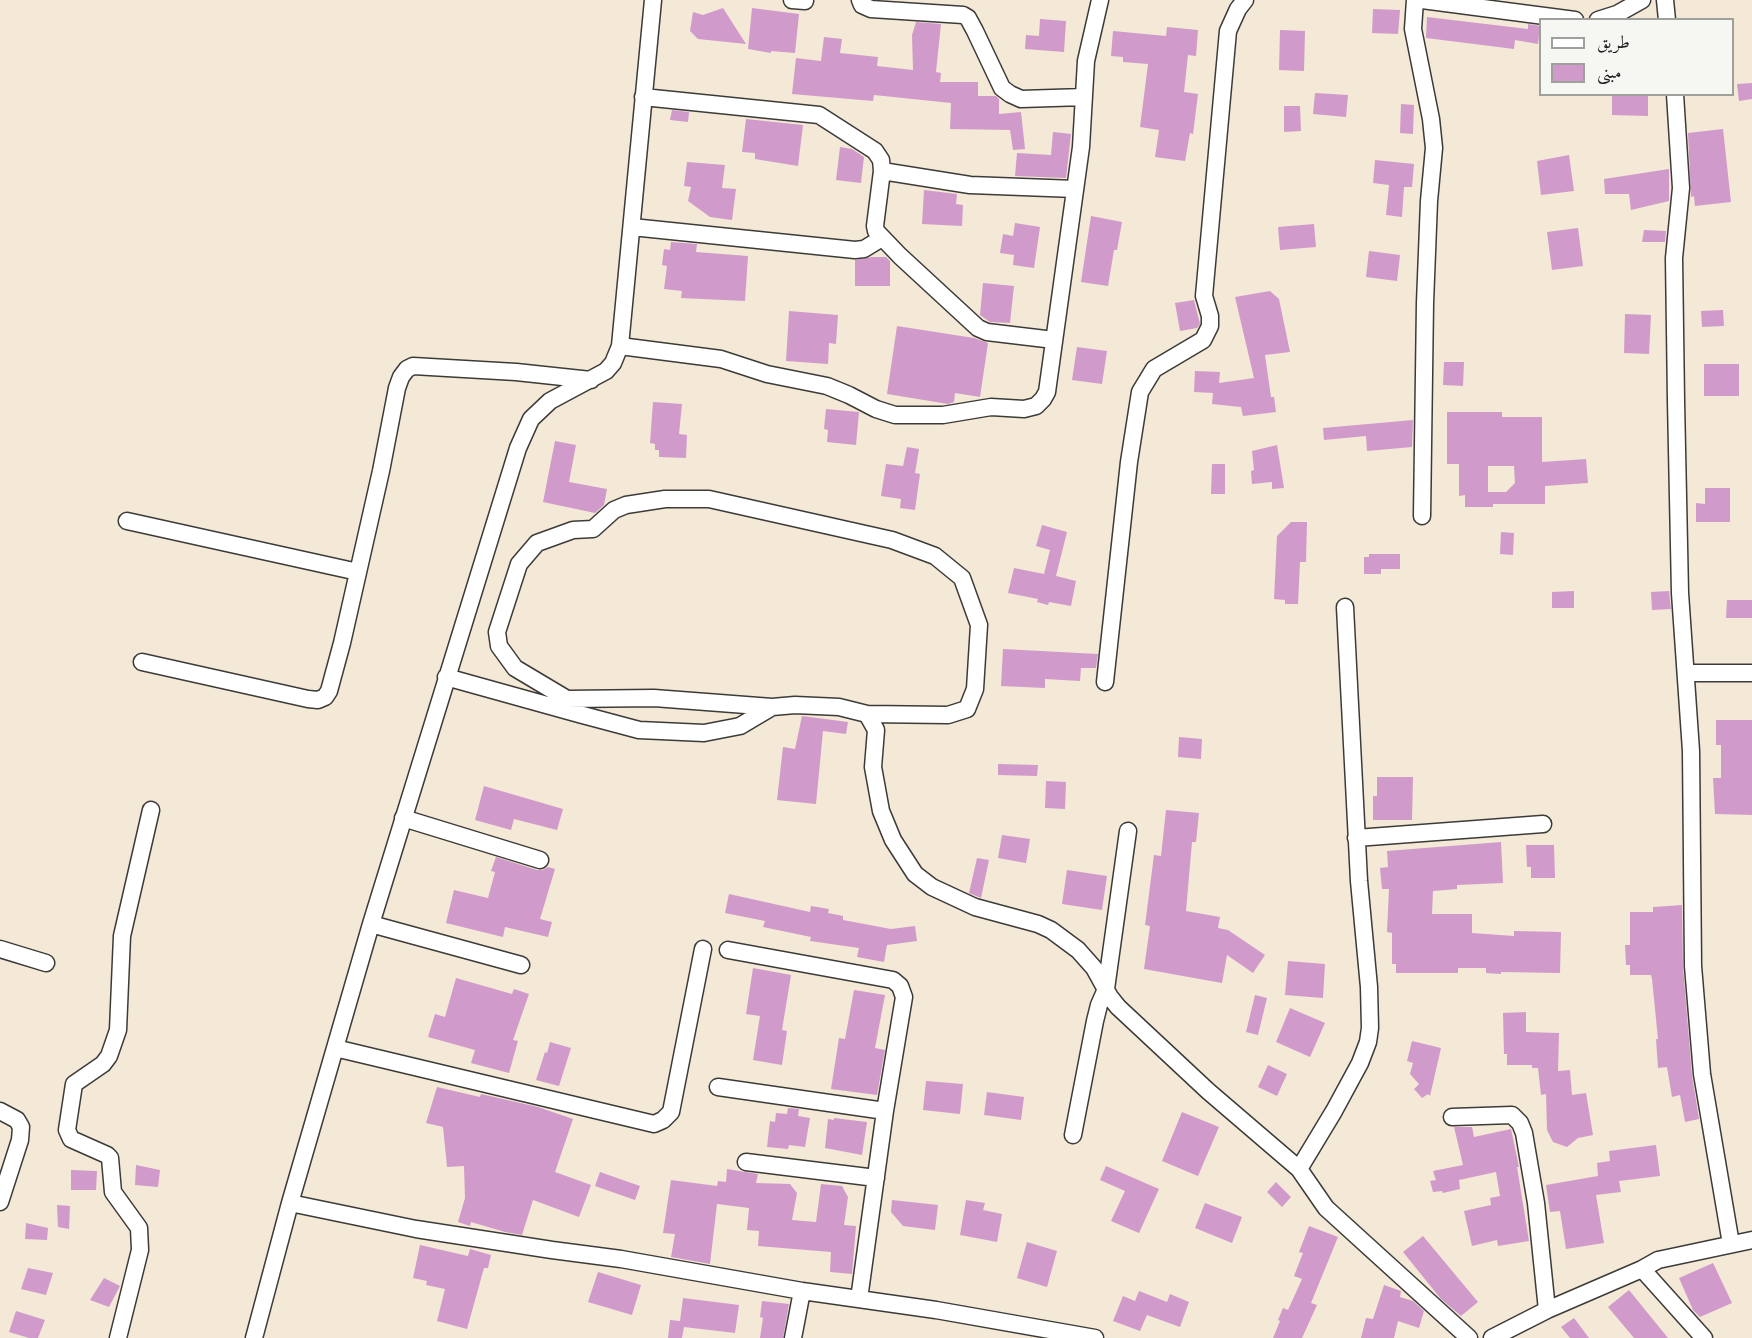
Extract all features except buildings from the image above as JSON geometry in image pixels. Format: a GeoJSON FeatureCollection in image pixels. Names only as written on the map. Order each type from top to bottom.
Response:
{"type":"FeatureCollection","features":[{"type":"Feature","properties":{"kind":"street"},"geometry":{"type":"LineString","coordinates":[[254,1338],[290,1203],[371,924],[518,448],[531,419],[550,401],[606,372],[613,363],[620,346],[653,0]]}},
{"type":"Feature","properties":{"kind":"street"},"geometry":{"type":"LineString","coordinates":[[860,0],[862,5],[871,9],[963,15],[968,18],[975,31],[1002,88],[1010,94],[1021,99],[1084,97]]}},
{"type":"Feature","properties":{"kind":"street"},"geometry":{"type":"LineString","coordinates":[[620,346],[721,359],[768,374],[827,386],[876,409],[895,415],[943,415],[991,407],[1024,409],[1036,406],[1047,392],[1081,147],[1086,61],[1100,0]]}},
{"type":"Feature","properties":{"kind":"street"},"geometry":{"type":"LineString","coordinates":[[1105,682],[1129,462],[1140,392],[1154,369],[1203,340],[1210,326],[1210,316],[1204,296],[1228,32],[1238,9],[1245,0]]}},
{"type":"Feature","properties":{"kind":"street"},"geometry":{"type":"LineString","coordinates":[[1415,0],[1413,29],[1431,119],[1434,148],[1425,292],[1422,516]]}},
{"type":"Feature","properties":{"kind":"street"},"geometry":{"type":"LineString","coordinates":[[1422,0],[1560,18]]}},
{"type":"Feature","properties":{"kind":"street"},"geometry":{"type":"LineString","coordinates":[[1604,18],[1617,14],[1642,0]]}},
{"type":"Feature","properties":{"kind":"street"},"geometry":{"type":"LineString","coordinates":[[1665,0],[1667,18]]}},
{"type":"Feature","properties":{"kind":"street"},"geometry":{"type":"LineString","coordinates":[[1675,96],[1681,188],[1674,258],[1680,593],[1691,751],[1693,966],[1702,1074],[1731,1245]]}},
{"type":"Feature","properties":{"kind":"street"},"geometry":{"type":"LineString","coordinates":[[643,97],[819,115],[875,151],[881,160],[882,171],[875,226],[882,238],[978,328],[987,332],[1054,340]]}},
{"type":"Feature","properties":{"kind":"street"},"geometry":{"type":"LineString","coordinates":[[882,171],[970,185],[1075,189]]}},
{"type":"Feature","properties":{"kind":"street"},"geometry":{"type":"LineString","coordinates":[[632,227],[855,250],[864,249],[882,238]]}},
{"type":"Feature","properties":{"kind":"street"},"geometry":{"type":"LineString","coordinates":[[142,662],[308,699],[318,700],[325,697],[329,691],[342,643],[397,388],[407,369],[413,366],[516,372],[592,380]]}},
{"type":"Feature","properties":{"kind":"street"},"geometry":{"type":"LineString","coordinates":[[567,699],[654,698],[772,707],[795,705],[839,707],[867,714],[948,715],[967,709],[975,689],[979,625],[962,578],[935,556],[892,540],[709,500],[665,498],[626,505],[614,510],[593,529],[573,530],[537,543],[519,564],[497,632],[499,646],[515,668],[567,699],[579,714]]}},
{"type":"Feature","properties":{"kind":"street"},"geometry":{"type":"LineString","coordinates":[[127,520],[358,572]]}},
{"type":"Feature","properties":{"kind":"street"},"geometry":{"type":"LineString","coordinates":[[1299,1168],[1345,1093],[1368,1042],[1369,987],[1356,838],[1345,606]]}},
{"type":"Feature","properties":{"kind":"street"},"geometry":{"type":"LineString","coordinates":[[1686,673],[1752,673]]}},
{"type":"Feature","properties":{"kind":"street"},"geometry":{"type":"LineString","coordinates":[[446,677],[639,730],[704,733],[740,726],[772,707]]}},
{"type":"Feature","properties":{"kind":"street"},"geometry":{"type":"LineString","coordinates":[[867,714],[876,730],[873,767],[881,811],[893,840],[915,874],[932,887],[975,907],[1038,924],[1051,930],[1078,950],[1094,968],[1118,1007],[1299,1168],[1326,1208],[1468,1338]]}},
{"type":"Feature","properties":{"kind":"street"},"geometry":{"type":"LineString","coordinates":[[118,1338],[140,1250],[141,1236],[139,1228],[112,1192],[110,1158],[71,1139],[67,1130],[74,1084],[103,1064],[109,1056],[118,1030],[122,936],[151,810]]}},
{"type":"Feature","properties":{"kind":"street"},"geometry":{"type":"LineString","coordinates":[[403,818],[540,860]]}},
{"type":"Feature","properties":{"kind":"street"},"geometry":{"type":"LineString","coordinates":[[1356,838],[1543,824]]}},
{"type":"Feature","properties":{"kind":"street"},"geometry":{"type":"LineString","coordinates":[[1073,1136],[1095,1021],[1106,989],[1128,831]]}},
{"type":"Feature","properties":{"kind":"street"},"geometry":{"type":"LineString","coordinates":[[371,924],[521,965]]}},
{"type":"Feature","properties":{"kind":"street"},"geometry":{"type":"LineString","coordinates":[[0,949],[46,963]]}},
{"type":"Feature","properties":{"kind":"street"},"geometry":{"type":"LineString","coordinates":[[335,1048],[654,1124],[663,1120],[671,1112],[703,950]]}},
{"type":"Feature","properties":{"kind":"street"},"geometry":{"type":"LineString","coordinates":[[728,950],[893,980],[900,986],[904,997],[885,1111],[859,1299]]}},
{"type":"Feature","properties":{"kind":"street"},"geometry":{"type":"LineString","coordinates":[[718,1087],[885,1111]]}},
{"type":"Feature","properties":{"kind":"street"},"geometry":{"type":"LineString","coordinates":[[0,1111],[18,1120],[21,1127],[20,1140],[0,1202]]}},
{"type":"Feature","properties":{"kind":"street"},"geometry":{"type":"LineString","coordinates":[[1452,1117],[1506,1114],[1512,1115],[1520,1123],[1524,1133],[1536,1203],[1547,1310]]}},
{"type":"Feature","properties":{"kind":"street"},"geometry":{"type":"LineString","coordinates":[[746,1162],[876,1178]]}},
{"type":"Feature","properties":{"kind":"street"},"geometry":{"type":"LineString","coordinates":[[290,1203],[416,1229],[621,1259],[802,1291],[1095,1338]]}},
{"type":"Feature","properties":{"kind":"street"},"geometry":{"type":"LineString","coordinates":[[1492,1338],[1547,1310],[1658,1260],[1752,1240]]}},
{"type":"Feature","properties":{"kind":"street"},"geometry":{"type":"LineString","coordinates":[[1642,1269],[1704,1338]]}},
{"type":"Feature","properties":{"kind":"street"},"geometry":{"type":"LineString","coordinates":[[793,1338],[802,1291]]}}]}
